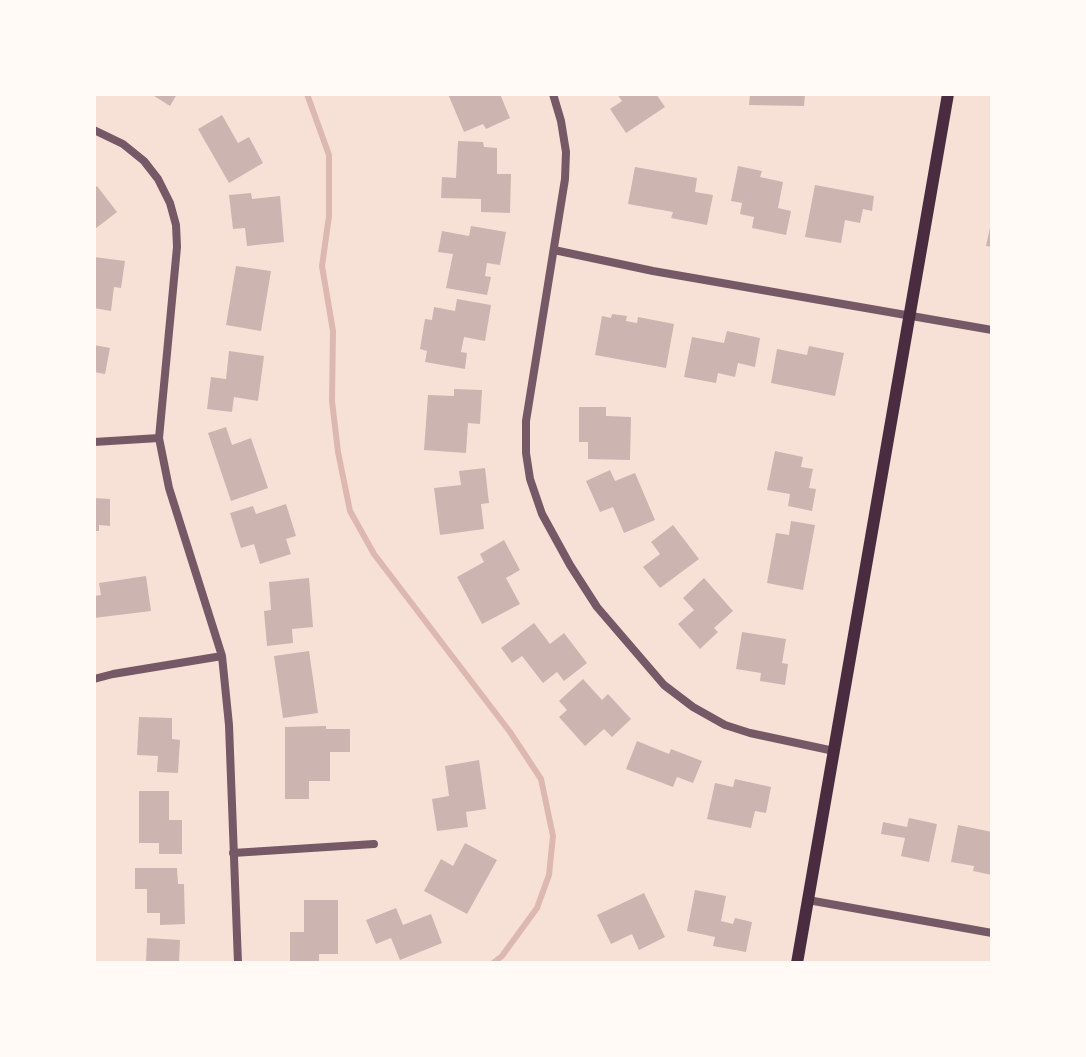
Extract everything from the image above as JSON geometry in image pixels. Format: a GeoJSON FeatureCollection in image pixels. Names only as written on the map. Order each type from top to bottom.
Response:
{"type":"FeatureCollection","features":[{"type":"Feature","properties":{"kind":"main road"},"geometry":{"type":"LineString","coordinates":[[797,963],[948,94]]}},
{"type":"Feature","properties":{"kind":"street"},"geometry":{"type":"LineString","coordinates":[[553,94],[566,152],[565,179],[526,421],[530,479],[542,514],[597,607],[664,685],[693,707],[725,725],[834,751]]}},
{"type":"Feature","properties":{"kind":"street"},"geometry":{"type":"LineString","coordinates":[[94,130],[123,144],[144,161],[158,179],[170,203],[176,225],[177,247],[159,438],[169,488],[222,656],[229,725],[238,963]]}},
{"type":"Feature","properties":{"kind":"street"},"geometry":{"type":"LineString","coordinates":[[554,250],[653,271],[992,330]]}},
{"type":"Feature","properties":{"kind":"street"},"geometry":{"type":"LineString","coordinates":[[94,442],[159,438]]}},
{"type":"Feature","properties":{"kind":"street"},"geometry":{"type":"LineString","coordinates":[[94,679],[222,656]]}},
{"type":"Feature","properties":{"kind":"street"},"geometry":{"type":"LineString","coordinates":[[233,853],[374,844]]}},
{"type":"Feature","properties":{"kind":"street"},"geometry":{"type":"LineString","coordinates":[[808,900],[992,933]]}},
{"type":"Feature","properties":{"kind":"building"},"geometry":{"type":"Polygon","coordinates":[[[151,94],[177,94],[170,106],[151,94]]]}},
{"type":"Feature","properties":{"kind":"building"},"geometry":{"type":"Polygon","coordinates":[[[448,94],[500,94],[510,118],[486,129],[483,124],[464,132],[448,94]]]}},
{"type":"Feature","properties":{"kind":"building"},"geometry":{"type":"Polygon","coordinates":[[[617,94],[656,94],[665,107],[626,133],[610,109],[622,101],[617,94]]]}},
{"type":"Feature","properties":{"kind":"building"},"geometry":{"type":"Polygon","coordinates":[[[750,94],[805,94],[804,106],[749,105],[750,94]]]}},
{"type":"Feature","properties":{"kind":"building"},"geometry":{"type":"Polygon","coordinates":[[[222,115],[238,143],[249,137],[263,163],[229,183],[198,129],[222,115]]]}},
{"type":"Feature","properties":{"kind":"building"},"geometry":{"type":"Polygon","coordinates":[[[458,141],[483,142],[484,147],[497,148],[497,174],[511,174],[510,213],[481,212],[481,199],[441,198],[442,177],[456,178],[458,141]]]}},
{"type":"Feature","properties":{"kind":"building"},"geometry":{"type":"Polygon","coordinates":[[[738,166],[762,171],[760,177],[783,182],[778,208],[791,211],[786,235],[752,228],[754,217],[740,214],[742,203],[731,201],[738,166]]]}},
{"type":"Feature","properties":{"kind":"building"},"geometry":{"type":"Polygon","coordinates":[[[635,167],[697,178],[695,192],[713,195],[707,225],[671,218],[673,212],[628,204],[635,167]]]}},
{"type":"Feature","properties":{"kind":"building"},"geometry":{"type":"Polygon","coordinates":[[[815,185],[874,196],[872,211],[863,209],[860,223],[845,220],[841,243],[805,237],[815,185]]]}},
{"type":"Feature","properties":{"kind":"building"},"geometry":{"type":"Polygon","coordinates":[[[97,186],[117,212],[95,229],[94,189],[97,186]]]}},
{"type":"Feature","properties":{"kind":"building"},"geometry":{"type":"Polygon","coordinates":[[[251,193],[252,199],[280,196],[284,242],[247,246],[245,228],[233,229],[229,195],[251,193]]]}},
{"type":"Feature","properties":{"kind":"building"},"geometry":{"type":"Polygon","coordinates":[[[992,223],[992,247],[986,246],[992,223]]]}},
{"type":"Feature","properties":{"kind":"building"},"geometry":{"type":"Polygon","coordinates":[[[471,226],[506,232],[500,265],[487,263],[485,276],[491,277],[487,295],[446,288],[453,254],[438,252],[442,231],[469,236],[471,226]]]}},
{"type":"Feature","properties":{"kind":"building"},"geometry":{"type":"Polygon","coordinates":[[[94,257],[125,261],[121,288],[114,287],[111,311],[94,308],[94,257]]]}},
{"type":"Feature","properties":{"kind":"building"},"geometry":{"type":"Polygon","coordinates":[[[236,266],[271,271],[261,331],[226,325],[236,266]]]}},
{"type":"Feature","properties":{"kind":"building"},"geometry":{"type":"Polygon","coordinates":[[[457,299],[491,305],[485,341],[464,337],[461,352],[467,353],[465,369],[425,362],[427,351],[420,349],[425,319],[432,320],[434,307],[455,311],[457,299]]]}},
{"type":"Feature","properties":{"kind":"building"},"geometry":{"type":"Polygon","coordinates":[[[612,314],[627,316],[626,321],[637,323],[638,317],[674,324],[666,368],[595,355],[602,316],[611,318],[612,314]]]}},
{"type":"Feature","properties":{"kind":"building"},"geometry":{"type":"Polygon","coordinates":[[[727,331],[760,338],[755,367],[738,363],[735,377],[718,373],[716,383],[684,377],[692,337],[724,343],[727,331]]]}},
{"type":"Feature","properties":{"kind":"building"},"geometry":{"type":"Polygon","coordinates":[[[94,345],[110,348],[105,374],[94,372],[94,345]]]}},
{"type":"Feature","properties":{"kind":"building"},"geometry":{"type":"Polygon","coordinates":[[[809,346],[844,353],[835,396],[771,383],[777,349],[807,355],[809,346]]]}},
{"type":"Feature","properties":{"kind":"building"},"geometry":{"type":"Polygon","coordinates":[[[229,351],[264,356],[258,401],[234,397],[232,412],[207,409],[211,377],[226,379],[229,351]]]}},
{"type":"Feature","properties":{"kind":"building"},"geometry":{"type":"Polygon","coordinates":[[[454,389],[482,390],[480,424],[468,423],[466,453],[424,450],[428,395],[454,396],[454,389]]]}},
{"type":"Feature","properties":{"kind":"building"},"geometry":{"type":"Polygon","coordinates":[[[579,407],[606,407],[606,416],[631,417],[630,460],[588,459],[588,442],[579,442],[579,407]]]}},
{"type":"Feature","properties":{"kind":"building"},"geometry":{"type":"Polygon","coordinates":[[[226,427],[232,445],[251,438],[268,488],[231,501],[208,433],[226,427]]]}},
{"type":"Feature","properties":{"kind":"building"},"geometry":{"type":"Polygon","coordinates":[[[775,451],[803,457],[801,467],[813,469],[809,488],[816,489],[812,511],[788,506],[790,494],[767,490],[775,451]]]}},
{"type":"Feature","properties":{"kind":"building"},"geometry":{"type":"Polygon","coordinates":[[[485,468],[489,503],[481,504],[484,529],[440,535],[434,488],[461,485],[459,471],[485,468]]]}},
{"type":"Feature","properties":{"kind":"building"},"geometry":{"type":"Polygon","coordinates":[[[610,470],[615,481],[635,473],[655,520],[624,533],[613,507],[600,512],[586,481],[610,470]]]}},
{"type":"Feature","properties":{"kind":"building"},"geometry":{"type":"Polygon","coordinates":[[[94,498],[110,499],[110,526],[99,525],[99,531],[94,531],[94,498]]]}},
{"type":"Feature","properties":{"kind":"building"},"geometry":{"type":"Polygon","coordinates":[[[286,504],[296,536],[286,539],[291,554],[260,564],[254,544],[241,548],[230,513],[253,506],[256,514],[286,504]]]}},
{"type":"Feature","properties":{"kind":"building"},"geometry":{"type":"Polygon","coordinates":[[[791,521],[815,525],[803,590],[767,583],[776,533],[789,535],[791,521]]]}},
{"type":"Feature","properties":{"kind":"building"},"geometry":{"type":"Polygon","coordinates":[[[673,525],[699,559],[660,588],[643,567],[660,554],[651,542],[673,525]]]}},
{"type":"Feature","properties":{"kind":"building"},"geometry":{"type":"Polygon","coordinates":[[[504,540],[520,570],[506,578],[520,604],[482,624],[457,577],[484,562],[480,554],[504,540]]]}},
{"type":"Feature","properties":{"kind":"building"},"geometry":{"type":"Polygon","coordinates":[[[146,576],[151,611],[94,618],[94,596],[101,595],[99,583],[146,576]]]}},
{"type":"Feature","properties":{"kind":"building"},"geometry":{"type":"Polygon","coordinates":[[[309,578],[313,627],[292,629],[293,643],[267,646],[264,611],[271,610],[269,582],[309,578]]]}},
{"type":"Feature","properties":{"kind":"building"},"geometry":{"type":"Polygon","coordinates":[[[704,578],[733,611],[714,628],[718,632],[700,649],[678,624],[694,610],[683,598],[704,578]]]}},
{"type":"Feature","properties":{"kind":"building"},"geometry":{"type":"Polygon","coordinates":[[[534,623],[550,644],[564,633],[587,663],[564,681],[557,672],[543,683],[522,656],[512,663],[501,648],[534,623]]]}},
{"type":"Feature","properties":{"kind":"building"},"geometry":{"type":"Polygon","coordinates":[[[742,632],[786,639],[782,663],[788,664],[785,685],[760,681],[761,673],[736,669],[742,632]]]}},
{"type":"Feature","properties":{"kind":"building"},"geometry":{"type":"Polygon","coordinates":[[[309,651],[318,713],[283,718],[274,656],[309,651]]]}},
{"type":"Feature","properties":{"kind":"building"},"geometry":{"type":"Polygon","coordinates":[[[583,679],[602,700],[608,694],[631,719],[612,737],[604,729],[585,746],[559,717],[567,710],[559,701],[583,679]]]}},
{"type":"Feature","properties":{"kind":"building"},"geometry":{"type":"Polygon","coordinates":[[[139,717],[172,718],[172,739],[180,740],[178,773],[157,772],[158,756],[137,755],[139,717]]]}},
{"type":"Feature","properties":{"kind":"building"},"geometry":{"type":"Polygon","coordinates":[[[326,726],[326,729],[350,729],[350,752],[330,752],[330,781],[309,781],[309,799],[285,799],[285,727],[326,726]]]}},
{"type":"Feature","properties":{"kind":"building"},"geometry":{"type":"Polygon","coordinates":[[[637,741],[669,754],[671,749],[702,761],[693,783],[677,777],[673,787],[626,769],[637,741]]]}},
{"type":"Feature","properties":{"kind":"building"},"geometry":{"type":"Polygon","coordinates":[[[479,760],[486,809],[466,812],[468,827],[437,831],[432,799],[449,796],[445,766],[479,760]]]}},
{"type":"Feature","properties":{"kind":"building"},"geometry":{"type":"Polygon","coordinates":[[[735,779],[771,787],[766,813],[755,811],[751,828],[707,819],[715,783],[733,787],[735,779]]]}},
{"type":"Feature","properties":{"kind":"building"},"geometry":{"type":"Polygon","coordinates":[[[139,791],[169,791],[169,820],[182,820],[182,854],[159,854],[159,843],[139,843],[139,791]]]}},
{"type":"Feature","properties":{"kind":"building"},"geometry":{"type":"Polygon","coordinates":[[[909,818],[937,824],[929,862],[901,856],[905,838],[881,834],[883,822],[907,827],[909,818]]]}},
{"type":"Feature","properties":{"kind":"building"},"geometry":{"type":"Polygon","coordinates":[[[958,825],[992,832],[992,875],[973,871],[974,866],[951,862],[958,825]]]}},
{"type":"Feature","properties":{"kind":"building"},"geometry":{"type":"Polygon","coordinates":[[[465,843],[497,860],[467,914],[424,891],[441,859],[453,866],[465,843]]]}},
{"type":"Feature","properties":{"kind":"building"},"geometry":{"type":"Polygon","coordinates":[[[135,868],[177,868],[178,884],[184,884],[185,924],[160,925],[160,913],[147,913],[147,889],[135,889],[135,868]]]}},
{"type":"Feature","properties":{"kind":"building"},"geometry":{"type":"Polygon","coordinates":[[[695,890],[726,896],[721,921],[733,924],[735,918],[752,922],[746,952],[713,946],[715,937],[687,931],[695,890]]]}},
{"type":"Feature","properties":{"kind":"building"},"geometry":{"type":"Polygon","coordinates":[[[644,893],[665,937],[639,950],[632,934],[611,944],[597,915],[644,893]]]}},
{"type":"Feature","properties":{"kind":"building"},"geometry":{"type":"Polygon","coordinates":[[[304,900],[338,900],[338,954],[319,954],[319,963],[290,963],[290,932],[304,932],[304,900]]]}},
{"type":"Feature","properties":{"kind":"building"},"geometry":{"type":"Polygon","coordinates":[[[396,908],[403,925],[431,914],[442,943],[400,960],[391,938],[376,944],[366,920],[396,908]]]}},
{"type":"Feature","properties":{"kind":"building"},"geometry":{"type":"Polygon","coordinates":[[[147,938],[180,940],[179,963],[146,963],[147,938]]]}},
{"type":"Feature","properties":{"kind":"waterway"},"geometry":{"type":"LineString","coordinates":[[307,94],[329,155],[329,216],[322,266],[333,331],[332,401],[350,511],[374,554],[510,732],[541,779],[553,836],[549,875],[537,908],[502,956],[493,963]]}}]}
